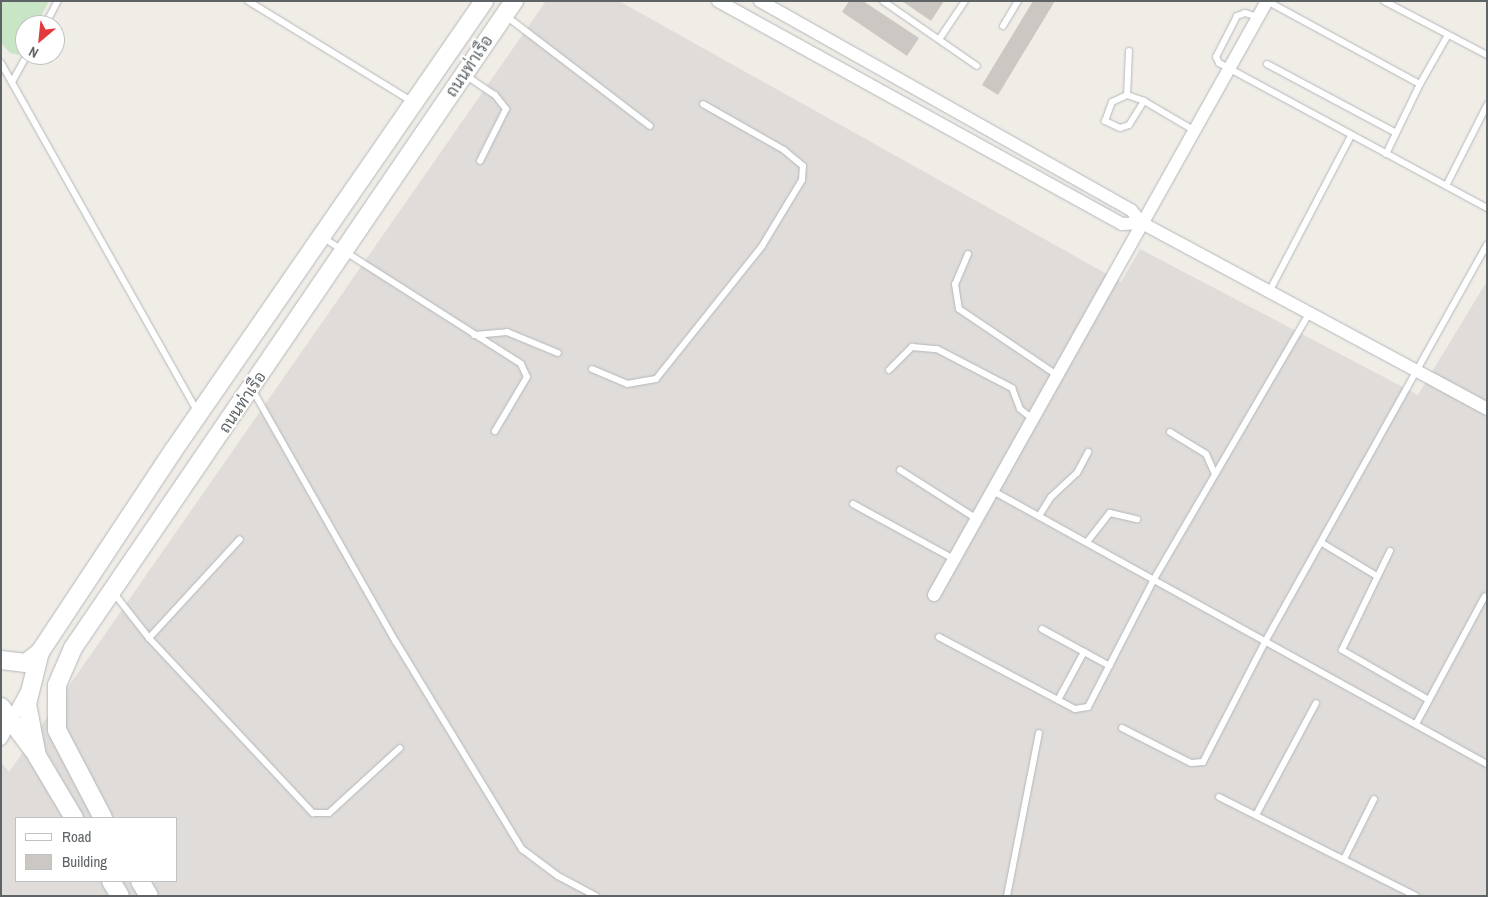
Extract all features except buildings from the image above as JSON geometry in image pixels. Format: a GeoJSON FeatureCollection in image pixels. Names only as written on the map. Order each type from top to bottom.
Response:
{"type":"FeatureCollection","features":[{"type":"Feature","properties":{"kind":"street","name":"ถนนท่าเรือ"},"geometry":{"type":"LineString","coordinates":[[73,817],[38,756],[27,704],[29,686],[40,652],[199,413],[484,1]]}},
{"type":"Feature","properties":{"kind":"street"},"geometry":{"type":"LineString","coordinates":[[718,1],[1122,224],[1142,223]]}},
{"type":"Feature","properties":{"kind":"street"},"geometry":{"type":"LineString","coordinates":[[760,1],[1131,210],[1142,223],[1308,315],[1487,409]]}},
{"type":"Feature","properties":{"kind":"street"},"geometry":{"type":"LineString","coordinates":[[934,595],[1267,1]]}},
{"type":"Feature","properties":{"kind":"street","name":"ถนนท่าเรือ"},"geometry":{"type":"LineString","coordinates":[[102,817],[70,762],[57,730],[55,712],[57,685],[73,648],[509,8]]}},
{"type":"Feature","properties":{"kind":"street"},"geometry":{"type":"LineString","coordinates":[[1,660],[26,662],[40,652]]}},
{"type":"Feature","properties":{"kind":"street"},"geometry":{"type":"LineString","coordinates":[[1,739],[12,722],[29,686]]}},
{"type":"Feature","properties":{"kind":"street"},"geometry":{"type":"LineString","coordinates":[[1,707],[38,756]]}},
{"type":"Feature","properties":{"kind":"street"},"geometry":{"type":"LineString","coordinates":[[112,882],[120,896]]}},
{"type":"Feature","properties":{"kind":"street"},"geometry":{"type":"LineString","coordinates":[[141,882],[149,896]]}},
{"type":"Feature","properties":{"kind":"lane"},"geometry":{"type":"LineString","coordinates":[[50,15],[58,1]]}},
{"type":"Feature","properties":{"kind":"lane"},"geometry":{"type":"LineString","coordinates":[[248,1],[414,102]]}},
{"type":"Feature","properties":{"kind":"lane"},"geometry":{"type":"LineString","coordinates":[[883,1],[940,38],[977,66]]}},
{"type":"Feature","properties":{"kind":"lane"},"geometry":{"type":"LineString","coordinates":[[940,38],[965,1]]}},
{"type":"Feature","properties":{"kind":"lane"},"geometry":{"type":"LineString","coordinates":[[1003,26],[1018,1]]}},
{"type":"Feature","properties":{"kind":"lane"},"geometry":{"type":"LineString","coordinates":[[1267,1],[1420,84]]}},
{"type":"Feature","properties":{"kind":"lane"},"geometry":{"type":"LineString","coordinates":[[1384,1],[1487,55]]}},
{"type":"Feature","properties":{"kind":"lane"},"geometry":{"type":"LineString","coordinates":[[509,8],[650,126]]}},
{"type":"Feature","properties":{"kind":"lane"},"geometry":{"type":"LineString","coordinates":[[1258,17],[1245,12],[1237,16],[1216,57],[1229,69],[1351,136],[1447,184],[1487,208]]}},
{"type":"Feature","properties":{"kind":"lane"},"geometry":{"type":"LineString","coordinates":[[1386,154],[1420,84],[1448,35]]}},
{"type":"Feature","properties":{"kind":"lane"},"geometry":{"type":"LineString","coordinates":[[1127,95],[1129,50]]}},
{"type":"Feature","properties":{"kind":"lane"},"geometry":{"type":"LineString","coordinates":[[1,63],[199,413]]}},
{"type":"Feature","properties":{"kind":"lane"},"geometry":{"type":"LineString","coordinates":[[1267,64],[1396,133]]}},
{"type":"Feature","properties":{"kind":"lane"},"geometry":{"type":"LineString","coordinates":[[12,82],[21,65]]}},
{"type":"Feature","properties":{"kind":"lane"},"geometry":{"type":"LineString","coordinates":[[464,74],[494,95],[506,109],[480,160]]}},
{"type":"Feature","properties":{"kind":"lane"},"geometry":{"type":"LineString","coordinates":[[1144,101],[1129,125],[1115,127],[1105,121],[1105,115],[1115,99],[1127,95],[1144,101],[1194,130]]}},
{"type":"Feature","properties":{"kind":"lane"},"geometry":{"type":"LineString","coordinates":[[592,370],[627,384],[656,379],[762,246],[804,176],[802,166],[784,150],[703,104]]}},
{"type":"Feature","properties":{"kind":"lane"},"geometry":{"type":"LineString","coordinates":[[1447,184],[1487,105]]}},
{"type":"Feature","properties":{"kind":"lane"},"geometry":{"type":"LineString","coordinates":[[1268,293],[1351,136]]}},
{"type":"Feature","properties":{"kind":"lane"},"geometry":{"type":"LineString","coordinates":[[321,236],[522,364],[526,372],[495,431]]}},
{"type":"Feature","properties":{"kind":"lane"},"geometry":{"type":"LineString","coordinates":[[1122,728],[1191,763],[1202,762],[1266,640],[1322,543],[1487,244]]}},
{"type":"Feature","properties":{"kind":"lane"},"geometry":{"type":"LineString","coordinates":[[968,254],[955,284],[959,309],[1057,375]]}},
{"type":"Feature","properties":{"kind":"lane"},"geometry":{"type":"LineString","coordinates":[[939,637],[1075,709],[1088,707],[1154,579],[1308,315]]}},
{"type":"Feature","properties":{"kind":"lane"},"geometry":{"type":"LineString","coordinates":[[474,335],[507,332],[558,353]]}},
{"type":"Feature","properties":{"kind":"lane"},"geometry":{"type":"LineString","coordinates":[[889,370],[912,347],[937,349],[1012,388],[1020,409],[1033,419]]}},
{"type":"Feature","properties":{"kind":"lane"},"geometry":{"type":"LineString","coordinates":[[251,387],[396,642],[522,849],[558,876],[596,896]]}},
{"type":"Feature","properties":{"kind":"lane"},"geometry":{"type":"LineString","coordinates":[[1170,432],[1206,454],[1215,474]]}},
{"type":"Feature","properties":{"kind":"lane"},"geometry":{"type":"LineString","coordinates":[[1039,516],[1050,496],[1076,473],[1088,452]]}},
{"type":"Feature","properties":{"kind":"lane"},"geometry":{"type":"LineString","coordinates":[[900,470],[977,519]]}},
{"type":"Feature","properties":{"kind":"lane"},"geometry":{"type":"LineString","coordinates":[[993,490],[1487,764]]}},
{"type":"Feature","properties":{"kind":"lane"},"geometry":{"type":"LineString","coordinates":[[853,504],[954,559]]}},
{"type":"Feature","properties":{"kind":"lane"},"geometry":{"type":"LineString","coordinates":[[1087,542],[1110,513],[1137,519]]}},
{"type":"Feature","properties":{"kind":"lane"},"geometry":{"type":"LineString","coordinates":[[149,638],[240,539]]}},
{"type":"Feature","properties":{"kind":"lane"},"geometry":{"type":"LineString","coordinates":[[1322,543],[1377,576]]}},
{"type":"Feature","properties":{"kind":"lane"},"geometry":{"type":"LineString","coordinates":[[1390,551],[1342,650],[1429,700]]}},
{"type":"Feature","properties":{"kind":"lane"},"geometry":{"type":"LineString","coordinates":[[113,591],[149,638],[313,813],[329,812],[400,748]]}},
{"type":"Feature","properties":{"kind":"lane"},"geometry":{"type":"LineString","coordinates":[[1416,724],[1485,596]]}},
{"type":"Feature","properties":{"kind":"lane"},"geometry":{"type":"LineString","coordinates":[[1042,629],[1110,666]]}},
{"type":"Feature","properties":{"kind":"lane"},"geometry":{"type":"LineString","coordinates":[[1058,700],[1084,652]]}},
{"type":"Feature","properties":{"kind":"lane"},"geometry":{"type":"LineString","coordinates":[[1256,815],[1316,703]]}},
{"type":"Feature","properties":{"kind":"lane"},"geometry":{"type":"LineString","coordinates":[[1007,896],[1039,733]]}},
{"type":"Feature","properties":{"kind":"lane"},"geometry":{"type":"LineString","coordinates":[[1219,797],[1416,896]]}},
{"type":"Feature","properties":{"kind":"lane"},"geometry":{"type":"LineString","coordinates":[[1344,859],[1374,799]]}},
{"type":"Feature","properties":{"kind":"shaded area"},"geometry":{"type":"Polygon","coordinates":[[[546,1],[619,1],[1121,282],[1140,249],[1418,395],[1487,281],[1487,896],[1,896],[1,762],[9,772],[546,1]]]}},
{"type":"Feature","properties":{"kind":"green space"},"geometry":{"type":"Polygon","coordinates":[[[1,1],[49,1],[41,15],[15,15],[15,54],[10,53],[1,43],[1,1]]]}}]}
